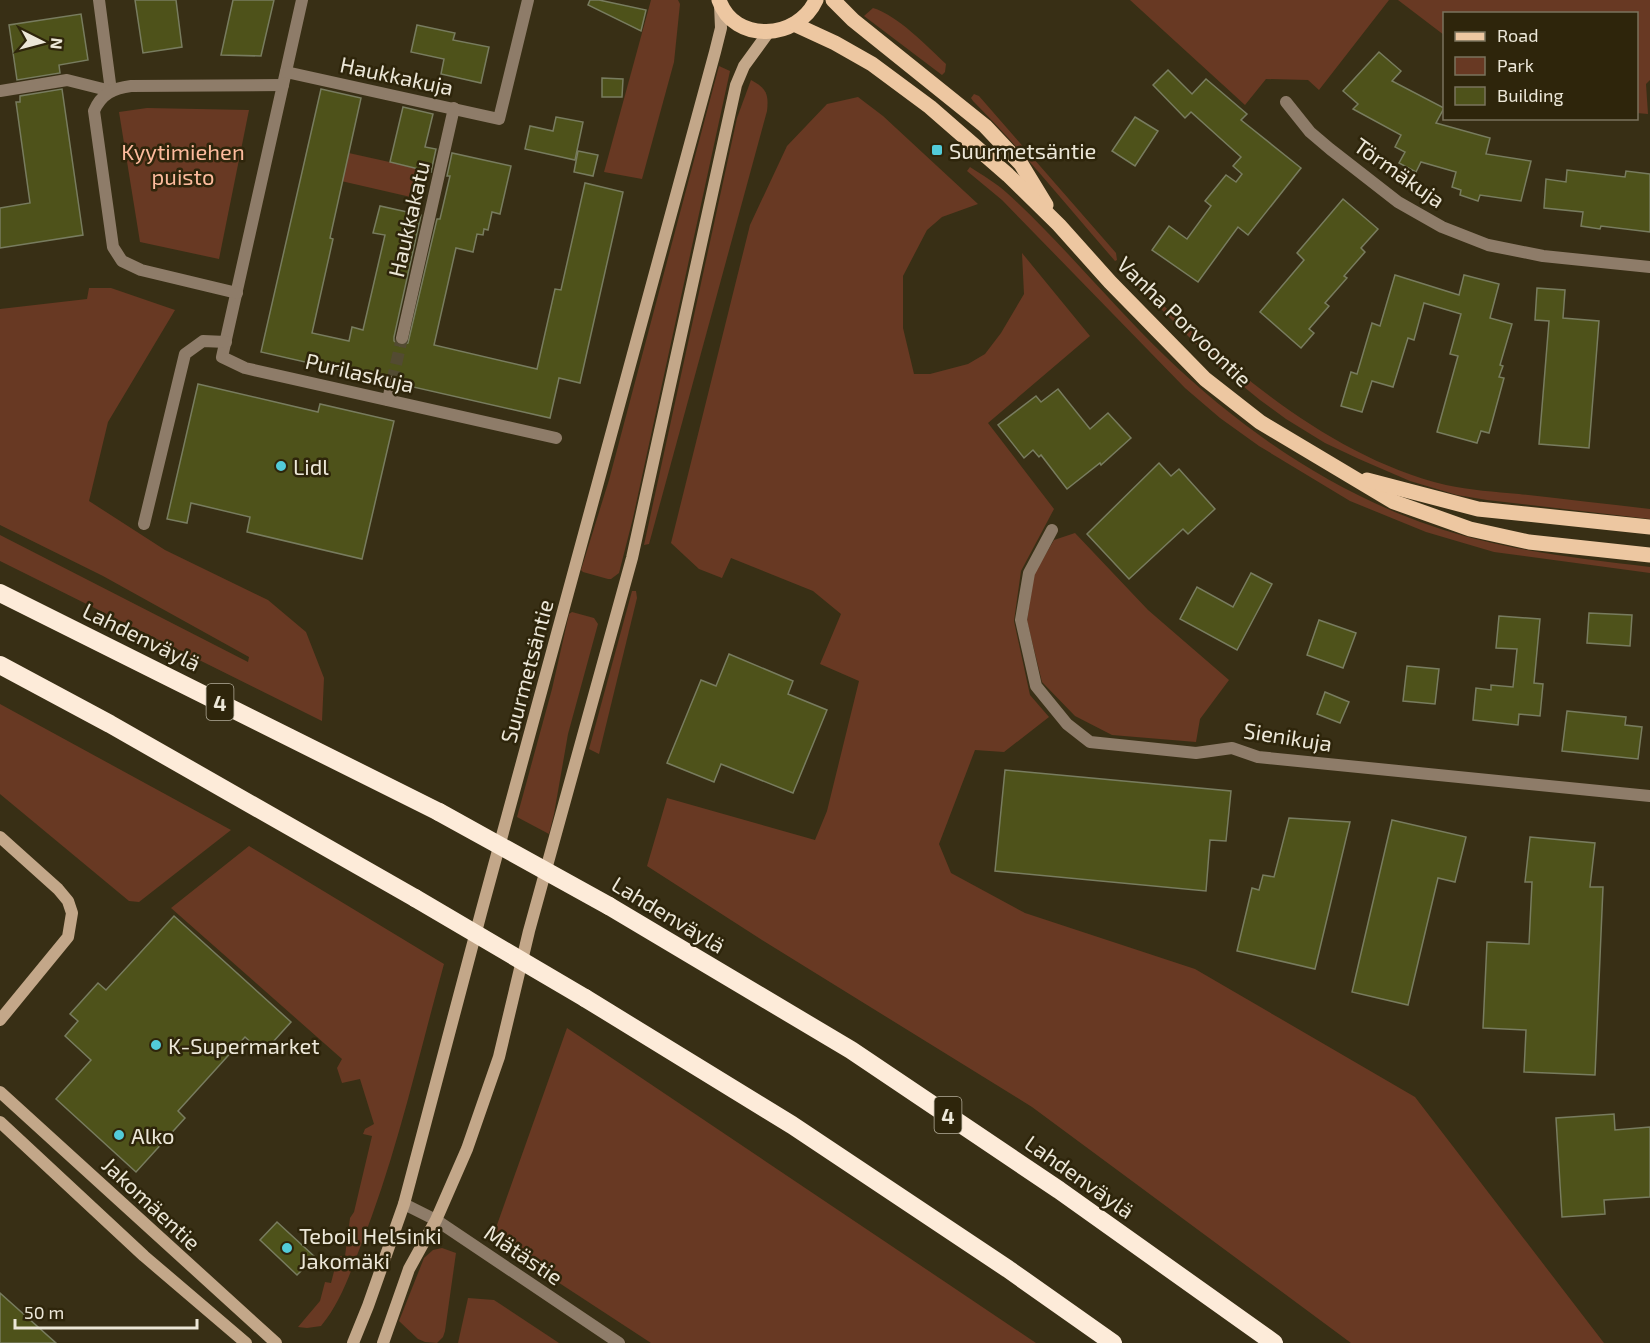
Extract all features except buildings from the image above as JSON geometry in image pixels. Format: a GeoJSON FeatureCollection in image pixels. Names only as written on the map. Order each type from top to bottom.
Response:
{"type":"FeatureCollection","features":[{"type":"Feature","properties":{"kind":"highway","name":"Lahdenväylä"},"geometry":{"type":"LineString","coordinates":[[0,593],[439,812],[609,906],[851,1050],[1059,1190],[1274,1343]]}},
{"type":"Feature","properties":{"kind":"highway"},"geometry":{"type":"LineString","coordinates":[[0,665],[110,724],[416,897],[585,998],[792,1125],[1008,1269],[1113,1343]]}},
{"type":"Feature","properties":{"kind":"main road"},"geometry":{"type":"LineString","coordinates":[[719,2],[732,19],[746,28],[768,33],[782,31],[796,25],[811,11],[816,0]]}},
{"type":"Feature","properties":{"kind":"main road","name":"Vanha Porvoontie"},"geometry":{"type":"LineString","coordinates":[[833,0],[853,20],[985,126],[1022,165],[1059,225]]}},
{"type":"Feature","properties":{"kind":"main road","name":"Suurmetsäntie"},"geometry":{"type":"LineString","coordinates":[[353,1343],[404,1204],[700,110],[721,28],[719,2]]}},
{"type":"Feature","properties":{"kind":"main road","name":"Vanha Porvoontie"},"geometry":{"type":"LineString","coordinates":[[796,25],[836,43],[872,64],[930,107],[1008,175],[1059,225],[1110,282],[1205,379],[1260,422],[1394,502],[1470,529],[1529,542],[1650,555]]}},
{"type":"Feature","properties":{"kind":"main road"},"geometry":{"type":"LineString","coordinates":[[383,1343],[409,1269],[436,1220],[467,1149],[499,1057],[529,931],[632,558],[736,85],[744,66],[768,33]]}},
{"type":"Feature","properties":{"kind":"main road","name":"Vanha Porvoontie"},"geometry":{"type":"LineString","coordinates":[[1350,475],[1478,509],[1650,527]]}},
{"type":"Feature","properties":{"kind":"main road"},"geometry":{"type":"LineString","coordinates":[[0,837],[58,889],[68,901],[72,913],[68,937],[0,1020]]}},
{"type":"Feature","properties":{"kind":"main road","name":"Jakomäentie"},"geometry":{"type":"LineString","coordinates":[[0,1092],[276,1343]]}},
{"type":"Feature","properties":{"kind":"main road","name":"Jakomäentie"},"geometry":{"type":"LineString","coordinates":[[0,1122],[144,1256],[246,1343]]}},
{"type":"Feature","properties":{"kind":"street"},"geometry":{"type":"LineString","coordinates":[[99,0],[111,91]]}},
{"type":"Feature","properties":{"kind":"street"},"geometry":{"type":"LineString","coordinates":[[144,524],[185,354],[203,341],[226,342],[302,0]]}},
{"type":"Feature","properties":{"kind":"street","name":"Haukkakuja"},"geometry":{"type":"LineString","coordinates":[[286,72],[499,119],[528,0]]}},
{"type":"Feature","properties":{"kind":"street"},"geometry":{"type":"LineString","coordinates":[[0,91],[68,80],[111,91]]}},
{"type":"Feature","properties":{"kind":"street"},"geometry":{"type":"LineString","coordinates":[[237,293],[141,270],[122,261],[116,255],[94,111],[99,99],[111,91],[124,87],[283,85]]}},
{"type":"Feature","properties":{"kind":"street","name":"Törmäkuja"},"geometry":{"type":"LineString","coordinates":[[1286,102],[1310,132],[1398,202],[1442,226],[1488,245],[1543,256],[1650,267]]}},
{"type":"Feature","properties":{"kind":"street","name":"Haukkakatu"},"geometry":{"type":"LineString","coordinates":[[402,338],[454,108]]}},
{"type":"Feature","properties":{"kind":"street","name":"Purilaskuja"},"geometry":{"type":"LineString","coordinates":[[226,342],[222,357],[245,368],[556,438]]}},
{"type":"Feature","properties":{"kind":"street"},"geometry":{"type":"LineString","coordinates":[[388,400],[392,382]]}},
{"type":"Feature","properties":{"kind":"street","name":"Sienikuja"},"geometry":{"type":"LineString","coordinates":[[1052,530],[1029,573],[1021,621],[1036,686],[1067,724],[1090,742],[1196,753],[1232,748],[1258,757],[1650,796]]}},
{"type":"Feature","properties":{"kind":"street","name":"Mätästie"},"geometry":{"type":"LineString","coordinates":[[404,1204],[436,1220],[619,1343]]}},
{"type":"Feature","properties":{"kind":"green space"},"geometry":{"type":"Polygon","coordinates":[[[651,0],[678,0],[680,4],[674,62],[642,179],[604,172],[651,0]]]}},
{"type":"Feature","properties":{"kind":"green space"},"geometry":{"type":"Polygon","coordinates":[[[1130,0],[1389,0],[1319,90],[1308,80],[1266,79],[1245,105],[1130,0]]]}},
{"type":"Feature","properties":{"kind":"green space"},"geometry":{"type":"Polygon","coordinates":[[[1398,0],[1650,0],[1650,80],[1646,84],[1648,114],[1638,113],[1638,12],[1443,12],[1443,34],[1398,0]]]}},
{"type":"Feature","properties":{"kind":"green space"},"geometry":{"type":"Polygon","coordinates":[[[873,8],[892,17],[921,40],[946,64],[945,72],[942,75],[864,16],[873,8]]]}},
{"type":"Feature","properties":{"kind":"green space"},"geometry":{"type":"Polygon","coordinates":[[[719,66],[730,71],[633,518],[619,573],[608,579],[581,570],[609,480],[719,66]]]}},
{"type":"Feature","properties":{"kind":"green space"},"geometry":{"type":"Polygon","coordinates":[[[751,80],[765,92],[767,111],[649,544],[644,545],[737,118],[751,80]]]}},
{"type":"Feature","properties":{"kind":"green space"},"geometry":{"type":"Polygon","coordinates":[[[974,94],[979,96],[1116,253],[1117,260],[1115,261],[1028,159],[973,101],[971,98],[974,94]]]}},
{"type":"Feature","properties":{"kind":"green space"},"geometry":{"type":"Polygon","coordinates":[[[858,97],[883,116],[978,204],[942,217],[927,230],[903,276],[903,328],[914,374],[930,374],[968,364],[985,354],[1001,333],[1024,294],[1022,253],[1090,336],[988,423],[1054,509],[1021,571],[1014,621],[1030,695],[1049,717],[1004,752],[975,750],[939,844],[951,873],[1025,913],[1195,969],[1415,1097],[1604,1343],[1351,1343],[1032,1107],[647,866],[667,798],[815,840],[827,811],[859,681],[820,664],[841,614],[813,591],[731,558],[722,578],[699,569],[671,543],[750,225],[787,146],[827,104],[858,97]]]}},
{"type":"Feature","properties":{"kind":"green space","name":"Kyytimiehen puisto"},"geometry":{"type":"Polygon","coordinates":[[[147,108],[249,110],[219,259],[140,242],[119,112],[147,108]]]}},
{"type":"Feature","properties":{"kind":"green space"},"geometry":{"type":"Polygon","coordinates":[[[308,144],[421,169],[415,198],[302,172],[308,144]]]}},
{"type":"Feature","properties":{"kind":"green space"},"geometry":{"type":"Polygon","coordinates":[[[970,167],[1003,189],[1028,213],[1145,336],[1199,387],[1234,417],[1310,469],[1393,511],[1436,527],[1522,549],[1650,567],[1650,573],[1494,552],[1426,532],[1350,501],[1259,446],[1220,418],[1185,388],[1002,200],[967,171],[970,167]]]}},
{"type":"Feature","properties":{"kind":"green space"},"geometry":{"type":"Polygon","coordinates":[[[1134,278],[1203,342],[1278,402],[1358,452],[1401,471],[1446,485],[1650,509],[1650,519],[1457,495],[1410,481],[1359,459],[1325,443],[1260,400],[1217,365],[1131,279],[1134,278]]]}},
{"type":"Feature","properties":{"kind":"green space"},"geometry":{"type":"Polygon","coordinates":[[[89,288],[111,288],[175,310],[108,422],[89,501],[165,550],[268,600],[306,632],[324,678],[322,721],[0,561],[0,535],[248,662],[249,657],[103,576],[0,525],[0,309],[87,299],[89,288]]]}},
{"type":"Feature","properties":{"kind":"green space"},"geometry":{"type":"Polygon","coordinates":[[[1075,533],[1148,610],[1229,680],[1200,719],[1196,742],[1112,735],[1075,716],[1042,682],[1027,621],[1034,574],[1054,540],[1075,533]]]}},
{"type":"Feature","properties":{"kind":"green space"},"geometry":{"type":"Polygon","coordinates":[[[632,591],[636,591],[637,598],[599,754],[589,749],[632,591]]]}},
{"type":"Feature","properties":{"kind":"green space"},"geometry":{"type":"Polygon","coordinates":[[[572,612],[594,618],[598,624],[568,734],[549,834],[517,817],[552,689],[569,614],[572,612]]]}},
{"type":"Feature","properties":{"kind":"green space"},"geometry":{"type":"Polygon","coordinates":[[[0,704],[231,830],[139,902],[129,901],[0,794],[0,704]]]}},
{"type":"Feature","properties":{"kind":"green space"},"geometry":{"type":"Polygon","coordinates":[[[249,846],[444,964],[406,1106],[374,1211],[334,1307],[321,1326],[307,1328],[298,1327],[320,1301],[325,1282],[331,1283],[338,1256],[345,1256],[350,1218],[354,1212],[372,1136],[363,1134],[365,1129],[374,1124],[360,1079],[342,1083],[337,1068],[342,1059],[171,908],[249,846]]]}},
{"type":"Feature","properties":{"kind":"green space"},"geometry":{"type":"Polygon","coordinates":[[[567,1028],[1036,1343],[651,1343],[492,1239],[567,1028]]]}},
{"type":"Feature","properties":{"kind":"green space"},"geometry":{"type":"Polygon","coordinates":[[[442,1248],[456,1253],[445,1331],[437,1343],[425,1342],[418,1339],[399,1321],[424,1258],[433,1250],[442,1248]]]}},
{"type":"Feature","properties":{"kind":"green space"},"geometry":{"type":"Polygon","coordinates":[[[468,1298],[494,1300],[559,1343],[458,1343],[468,1298]]]}},
{"type":"Feature","properties":{"kind":"tunnel"},"geometry":{"type":"LineString","coordinates":[[392,382],[402,338]]}},
{"type":"Feature","properties":{"kind":"place","name":"Suurmetsäntie"},"geometry":{"type":"Point","coordinates":[937,150]}},
{"type":"Feature","properties":{"kind":"place","name":"Lidl"},"geometry":{"type":"Point","coordinates":[281,466]}},
{"type":"Feature","properties":{"kind":"place","name":"K-Supermarket"},"geometry":{"type":"Point","coordinates":[156,1045]}},
{"type":"Feature","properties":{"kind":"place","name":"Alko"},"geometry":{"type":"Point","coordinates":[119,1135]}},
{"type":"Feature","properties":{"kind":"place","name":"Teboil Helsinki Jakomäki"},"geometry":{"type":"Point","coordinates":[287,1248]}}]}
